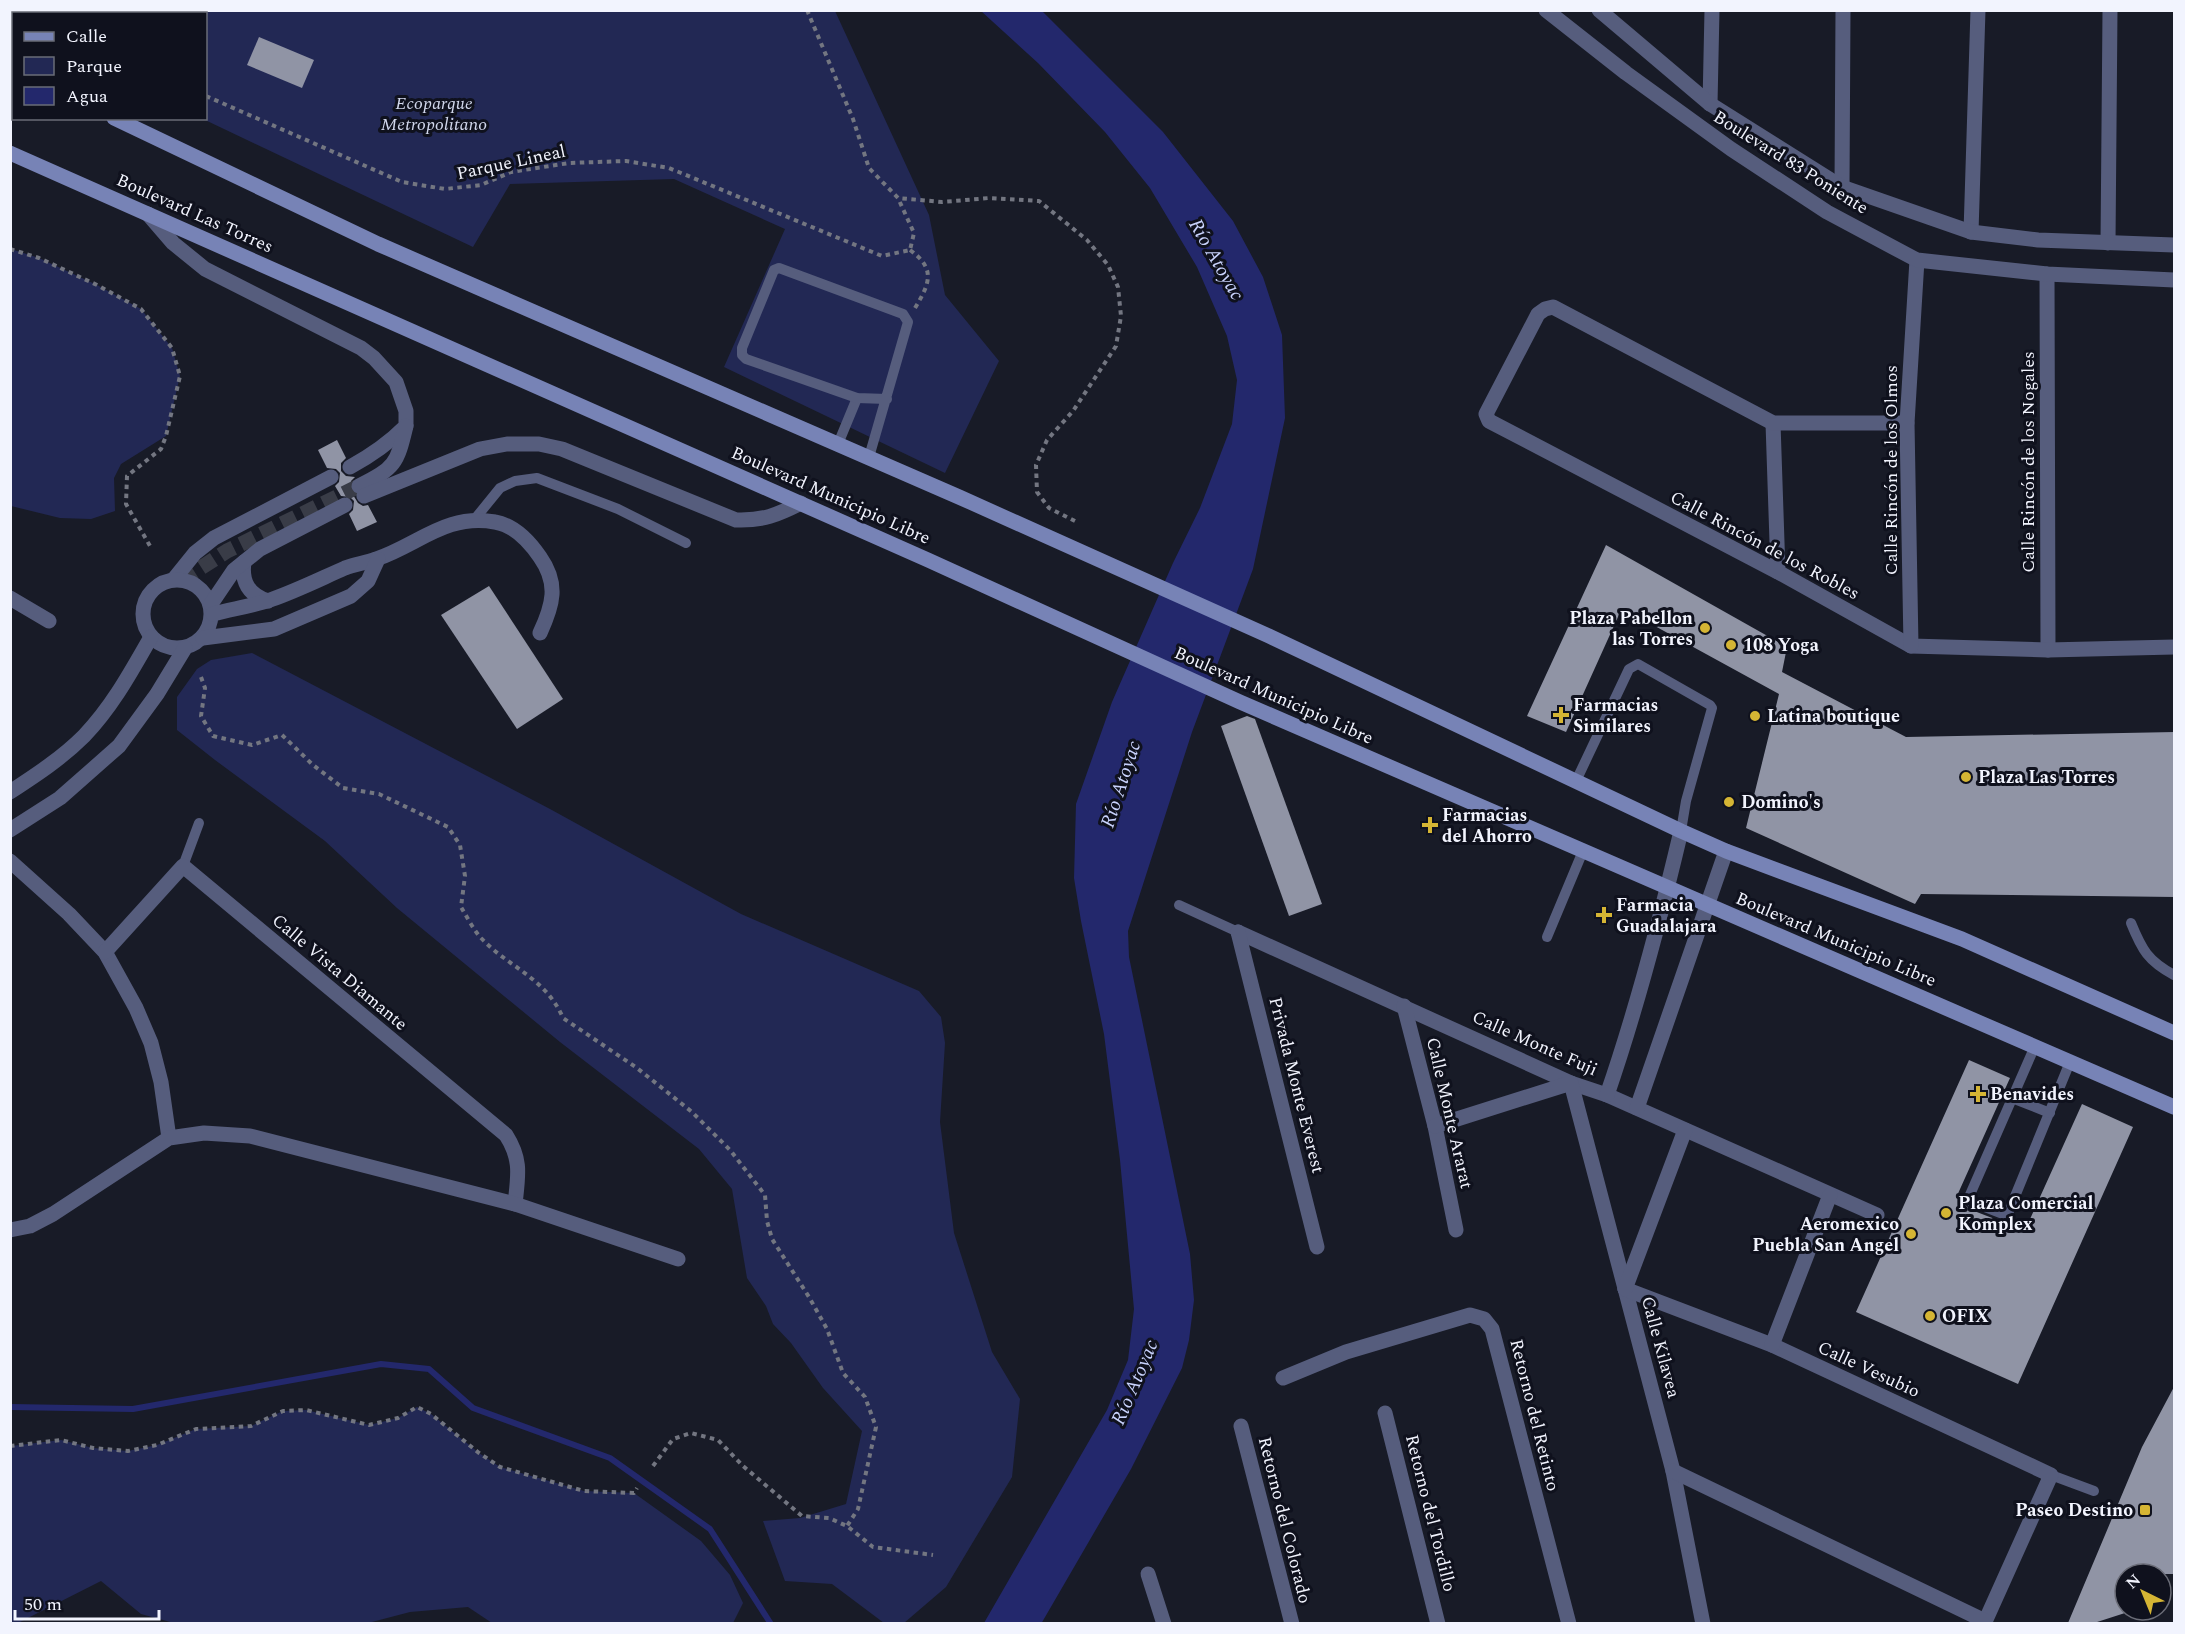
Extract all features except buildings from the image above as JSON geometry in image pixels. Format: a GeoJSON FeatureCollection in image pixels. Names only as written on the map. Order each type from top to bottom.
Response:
{"type":"FeatureCollection","features":[{"type":"Feature","properties":{"kind":"main road"},"geometry":{"type":"LineString","coordinates":[[118,120],[378,244],[869,457],[1269,636],[1680,831],[1726,851],[1962,939],[2175,1033]]}},
{"type":"Feature","properties":{"kind":"main road","name":"Boulevard Las Torres"},"geometry":{"type":"LineString","coordinates":[[10,153],[363,309]]}},
{"type":"Feature","properties":{"kind":"main road","name":"Boulevard Municipio Libre"},"geometry":{"type":"LineString","coordinates":[[363,309],[801,503],[1240,702],[2175,1107]]}},
{"type":"Feature","properties":{"kind":"street","name":"Boulevard 83 Poniente"},"geometry":{"type":"LineString","coordinates":[[1546,10],[1626,73],[1731,149],[1827,212],[1917,260],[2047,274],[2175,280]]}},
{"type":"Feature","properties":{"kind":"street","name":"Boulevard 83 Poniente"},"geometry":{"type":"LineString","coordinates":[[1599,10],[1710,104],[1842,187],[1971,232],[2038,240],[2174,246]]}},
{"type":"Feature","properties":{"kind":"street"},"geometry":{"type":"LineString","coordinates":[[1710,104],[1712,10]]}},
{"type":"Feature","properties":{"kind":"street"},"geometry":{"type":"LineString","coordinates":[[1842,187],[1843,10]]}},
{"type":"Feature","properties":{"kind":"street"},"geometry":{"type":"LineString","coordinates":[[1971,232],[1978,10]]}},
{"type":"Feature","properties":{"kind":"street"},"geometry":{"type":"LineString","coordinates":[[2108,243],[2110,10]]}},
{"type":"Feature","properties":{"kind":"street"},"geometry":{"type":"LineString","coordinates":[[148,214],[173,243],[205,268],[361,348],[374,358],[396,382],[406,411],[406,426],[399,455],[384,474],[362,491],[480,449],[507,444],[528,444],[562,449],[736,520],[757,520],[774,516],[801,503]]}},
{"type":"Feature","properties":{"kind":"street","name":"Calle Rincón de los Olmos"},"geometry":{"type":"LineString","coordinates":[[1911,646],[1907,423],[1917,260]]}},
{"type":"Feature","properties":{"kind":"street","name":"Calle Rincón de los Nogales"},"geometry":{"type":"LineString","coordinates":[[2047,274],[2048,650]]}},
{"type":"Feature","properties":{"kind":"street","name":"Calle Rincón de los Robles"},"geometry":{"type":"LineString","coordinates":[[1773,423],[1553,307],[1545,309],[1538,315],[1486,414],[1489,421],[1778,572],[1911,646],[2048,650],[2175,647]]}},
{"type":"Feature","properties":{"kind":"street"},"geometry":{"type":"LineString","coordinates":[[1778,572],[1773,423],[1907,423]]}},
{"type":"Feature","properties":{"kind":"street"},"geometry":{"type":"LineString","coordinates":[[350,467],[390,442],[406,426]]}},
{"type":"Feature","properties":{"kind":"street"},"geometry":{"type":"LineString","coordinates":[[174,579],[195,553],[214,538],[331,477]]}},
{"type":"Feature","properties":{"kind":"street"},"geometry":{"type":"LineString","coordinates":[[203,638],[210,627],[212,609],[234,570],[272,540],[345,505]]}},
{"type":"Feature","properties":{"kind":"street"},"geometry":{"type":"LineString","coordinates":[[212,609],[268,601],[308,586],[347,567],[378,559],[452,522],[474,520],[496,522],[520,533],[549,570],[553,590],[550,611],[540,633]]}},
{"type":"Feature","properties":{"kind":"street"},"geometry":{"type":"LineString","coordinates":[[212,609],[203,590],[190,581],[174,579],[159,584],[148,594],[143,608],[143,624],[151,637],[166,648],[185,648],[203,638],[274,629],[351,596],[368,581],[378,559]]}},
{"type":"Feature","properties":{"kind":"street"},"geometry":{"type":"LineString","coordinates":[[244,562],[245,583],[258,598],[268,601]]}},
{"type":"Feature","properties":{"kind":"street"},"geometry":{"type":"LineString","coordinates":[[10,598],[49,621]]}},
{"type":"Feature","properties":{"kind":"street"},"geometry":{"type":"LineString","coordinates":[[10,792],[46,768],[84,736],[123,687],[151,637]]}},
{"type":"Feature","properties":{"kind":"street"},"geometry":{"type":"LineString","coordinates":[[10,830],[60,798],[119,746],[157,694],[185,648]]}},
{"type":"Feature","properties":{"kind":"street"},"geometry":{"type":"LineString","coordinates":[[1607,1095],[1631,1026],[1668,888],[1680,831]]}},
{"type":"Feature","properties":{"kind":"street"},"geometry":{"type":"LineString","coordinates":[[1636,1108],[1726,851]]}},
{"type":"Feature","properties":{"kind":"street"},"geometry":{"type":"LineString","coordinates":[[10,861],[69,914],[105,952],[136,1008],[151,1043],[161,1082],[169,1138]]}},
{"type":"Feature","properties":{"kind":"street"},"geometry":{"type":"LineString","coordinates":[[105,952],[183,866]]}},
{"type":"Feature","properties":{"kind":"street","name":"Calle Vista Diamante"},"geometry":{"type":"LineString","coordinates":[[183,866],[506,1136],[515,1149],[519,1165],[515,1204]]}},
{"type":"Feature","properties":{"kind":"street","name":"Calle Monte Fuji"},"geometry":{"type":"LineString","coordinates":[[1238,932],[1571,1083],[1607,1095],[1877,1215]]}},
{"type":"Feature","properties":{"kind":"street","name":"Privada Monte Everest"},"geometry":{"type":"LineString","coordinates":[[1238,932],[1317,1247]]}},
{"type":"Feature","properties":{"kind":"street","name":"Calle Monte Ararat"},"geometry":{"type":"LineString","coordinates":[[1404,1006],[1435,1126],[1456,1230]]}},
{"type":"Feature","properties":{"kind":"street"},"geometry":{"type":"LineString","coordinates":[[1435,1126],[1571,1083]]}},
{"type":"Feature","properties":{"kind":"street","name":"Calle Kilavea"},"geometry":{"type":"LineString","coordinates":[[1571,1083],[1673,1471],[1703,1623]]}},
{"type":"Feature","properties":{"kind":"street"},"geometry":{"type":"LineString","coordinates":[[1625,1289],[1685,1130]]}},
{"type":"Feature","properties":{"kind":"street"},"geometry":{"type":"LineString","coordinates":[[10,1230],[30,1226],[53,1214],[169,1138],[204,1133],[250,1136],[515,1204],[678,1259]]}},
{"type":"Feature","properties":{"kind":"street"},"geometry":{"type":"LineString","coordinates":[[1772,1345],[1830,1195]]}},
{"type":"Feature","properties":{"kind":"street","name":"Calle Vesubio"},"geometry":{"type":"LineString","coordinates":[[1625,1289],[1772,1345],[2051,1475]]}},
{"type":"Feature","properties":{"kind":"street","name":"Retorno del Retinto"},"geometry":{"type":"LineString","coordinates":[[1283,1378],[1346,1352],[1459,1318],[1470,1315],[1484,1319],[1492,1329],[1569,1623]]}},
{"type":"Feature","properties":{"kind":"street","name":"Retorno del Tordillo"},"geometry":{"type":"LineString","coordinates":[[1385,1413],[1438,1623]]}},
{"type":"Feature","properties":{"kind":"street","name":"Retorno del Colorado"},"geometry":{"type":"LineString","coordinates":[[1241,1426],[1292,1623]]}},
{"type":"Feature","properties":{"kind":"street"},"geometry":{"type":"LineString","coordinates":[[1673,1471],[1984,1622],[2051,1475]]}},
{"type":"Feature","properties":{"kind":"street"},"geometry":{"type":"LineString","coordinates":[[1148,1575],[1164,1623]]}},
{"type":"Feature","properties":{"kind":"lane"},"geometry":{"type":"LineString","coordinates":[[869,457],[886,399],[908,322],[906,318],[903,314],[779,268],[774,270],[742,348],[742,355],[746,359],[857,398],[886,399]]}},
{"type":"Feature","properties":{"kind":"lane"},"geometry":{"type":"LineString","coordinates":[[838,444],[857,398]]}},
{"type":"Feature","properties":{"kind":"lane"},"geometry":{"type":"LineString","coordinates":[[474,520],[500,489],[515,481],[537,478],[618,510],[686,543]]}},
{"type":"Feature","properties":{"kind":"lane"},"geometry":{"type":"LineString","coordinates":[[1576,781],[1629,669],[1638,664],[1712,708],[1680,831]]}},
{"type":"Feature","properties":{"kind":"lane"},"geometry":{"type":"LineString","coordinates":[[183,866],[199,823]]}},
{"type":"Feature","properties":{"kind":"lane"},"geometry":{"type":"LineString","coordinates":[[1547,937],[1583,851]]}},
{"type":"Feature","properties":{"kind":"lane","name":"Calle Monte Fuji"},"geometry":{"type":"LineString","coordinates":[[1179,905],[1238,932]]}},
{"type":"Feature","properties":{"kind":"lane"},"geometry":{"type":"LineString","coordinates":[[2131,922],[2139,944],[2147,956],[2158,966],[2175,975]]}},
{"type":"Feature","properties":{"kind":"lane"},"geometry":{"type":"LineString","coordinates":[[2035,1046],[1969,1197],[1972,1202],[2004,1214],[2009,1211],[2070,1062]]}},
{"type":"Feature","properties":{"kind":"lane"},"geometry":{"type":"LineString","coordinates":[[2012,1098],[2049,1113]]}},
{"type":"Feature","properties":{"kind":"lane","name":"Calle Vesubio"},"geometry":{"type":"LineString","coordinates":[[2051,1475],[2094,1491]]}},
{"type":"Feature","properties":{"kind":"path"},"geometry":{"type":"LineString","coordinates":[[807,10],[853,119],[869,168],[898,198],[914,233],[910,250],[922,258],[928,271],[926,290],[906,318]]}},
{"type":"Feature","properties":{"kind":"path","name":"Parque Lineal"},"geometry":{"type":"LineString","coordinates":[[207,96],[402,182],[444,189],[481,185],[511,172],[542,166],[626,161],[669,168],[882,256],[910,250]]}},
{"type":"Feature","properties":{"kind":"path"},"geometry":{"type":"LineString","coordinates":[[898,198],[942,202],[989,198],[1039,201],[1087,240],[1108,266],[1118,287],[1121,316],[1116,345],[1073,411],[1047,440],[1036,465],[1037,492],[1048,508],[1075,520]]}},
{"type":"Feature","properties":{"kind":"path"},"geometry":{"type":"LineString","coordinates":[[10,249],[39,258],[88,280],[141,309],[172,348],[180,376],[166,436],[161,449],[127,476],[126,504],[150,546]]}},
{"type":"Feature","properties":{"kind":"path"},"geometry":{"type":"LineString","coordinates":[[201,677],[206,688],[201,716],[213,736],[252,746],[282,735],[313,765],[343,788],[379,794],[448,826],[460,844],[465,876],[461,907],[481,938],[529,975],[558,1005],[563,1018],[637,1068],[692,1112],[730,1150],[765,1195],[767,1221],[772,1239],[827,1329],[843,1373],[866,1397],[876,1427],[858,1509],[847,1526]]}},
{"type":"Feature","properties":{"kind":"path"},"geometry":{"type":"LineString","coordinates":[[10,1446],[61,1440],[93,1448],[128,1451],[157,1445],[196,1429],[251,1426],[283,1411],[306,1410],[369,1425],[398,1418],[417,1407],[431,1414],[478,1454],[500,1467],[584,1491],[634,1494],[637,1488]]}},
{"type":"Feature","properties":{"kind":"path"},"geometry":{"type":"LineString","coordinates":[[653,1466],[673,1439],[692,1433],[718,1440],[743,1466],[802,1516],[829,1518],[847,1526],[873,1547],[933,1555]]}},
{"type":"Feature","properties":{"kind":"green space","name":"Ecoparque Metropolitano"},"geometry":{"type":"Polygon","coordinates":[[[10,11],[835,11],[929,215],[945,295],[999,361],[945,473],[724,367],[785,229],[674,179],[510,184],[473,247],[205,120],[207,120],[207,12],[12,12],[11,21],[10,11]]]}},
{"type":"Feature","properties":{"kind":"green space"},"geometry":{"type":"Polygon","coordinates":[[[11,249],[39,258],[141,309],[172,348],[180,376],[166,436],[121,464],[114,478],[115,511],[91,519],[60,518],[11,506],[11,249]]]}},
{"type":"Feature","properties":{"kind":"green space"},"geometry":{"type":"Polygon","coordinates":[[[252,653],[550,809],[741,914],[919,991],[941,1017],[945,1043],[940,1122],[954,1233],[992,1352],[1020,1399],[1012,1477],[946,1587],[904,1623],[884,1623],[832,1584],[785,1581],[763,1521],[800,1518],[846,1504],[862,1431],[823,1388],[791,1343],[773,1324],[766,1306],[747,1278],[732,1189],[699,1149],[560,1042],[397,908],[325,841],[177,730],[177,697],[197,669],[211,660],[252,653]]]}},
{"type":"Feature","properties":{"kind":"green space"},"geometry":{"type":"Polygon","coordinates":[[[417,1407],[431,1414],[500,1467],[584,1491],[634,1493],[701,1541],[730,1575],[743,1603],[733,1623],[492,1623],[468,1607],[410,1612],[368,1623],[174,1623],[141,1614],[101,1581],[18,1623],[11,1623],[11,1446],[61,1440],[93,1448],[128,1451],[157,1445],[196,1429],[251,1426],[283,1411],[306,1410],[369,1425],[398,1418],[417,1407]]]}},
{"type":"Feature","properties":{"kind":"water","name":"Río Atoyac"},"geometry":{"type":"Polygon","coordinates":[[[981,11],[1042,11],[1163,132],[1233,221],[1263,277],[1282,335],[1285,418],[1253,569],[1192,732],[1128,931],[1129,957],[1190,1254],[1194,1300],[1189,1340],[1182,1368],[1131,1469],[1041,1624],[984,1623],[1107,1410],[1128,1360],[1134,1309],[1120,1160],[1104,1034],[1074,878],[1076,804],[1112,702],[1173,563],[1200,508],[1232,424],[1237,380],[1227,336],[1197,267],[1150,188],[1105,132],[1038,63],[981,11]]]}},
{"type":"Feature","properties":{"kind":"waterway"},"geometry":{"type":"LineString","coordinates":[[10,1407],[133,1409],[381,1364],[429,1369],[473,1408],[610,1458],[710,1529],[771,1624]]}},
{"type":"Feature","properties":{"kind":"tunnel"},"geometry":{"type":"LineString","coordinates":[[182,580],[227,551],[359,486]]}},
{"type":"Feature","properties":{"kind":"place","name":"Plaza Pabellon las Torres"},"geometry":{"type":"Point","coordinates":[1705,628]}},
{"type":"Feature","properties":{"kind":"place","name":"108 Yoga"},"geometry":{"type":"Point","coordinates":[1731,645]}},
{"type":"Feature","properties":{"kind":"place","name":"Farmacias Similares"},"geometry":{"type":"Point","coordinates":[1561,715]}},
{"type":"Feature","properties":{"kind":"place","name":"Latina boutique"},"geometry":{"type":"Point","coordinates":[1755,716]}},
{"type":"Feature","properties":{"kind":"place","name":"Plaza Las Torres"},"geometry":{"type":"Point","coordinates":[1966,777]}},
{"type":"Feature","properties":{"kind":"place","name":"Domino's"},"geometry":{"type":"Point","coordinates":[1729,802]}},
{"type":"Feature","properties":{"kind":"place","name":"Farmacias del Ahorro"},"geometry":{"type":"Point","coordinates":[1430,825]}},
{"type":"Feature","properties":{"kind":"place","name":"Farmacia Guadalajara"},"geometry":{"type":"Point","coordinates":[1604,915]}},
{"type":"Feature","properties":{"kind":"place","name":"Benavides"},"geometry":{"type":"Point","coordinates":[1978,1094]}},
{"type":"Feature","properties":{"kind":"place","name":"Plaza Comercial Komplex"},"geometry":{"type":"Point","coordinates":[1946,1213]}},
{"type":"Feature","properties":{"kind":"place","name":"Aeromexico Puebla San Angel"},"geometry":{"type":"Point","coordinates":[1911,1234]}},
{"type":"Feature","properties":{"kind":"place","name":"OFIX"},"geometry":{"type":"Point","coordinates":[1930,1316]}},
{"type":"Feature","properties":{"kind":"place","name":"Paseo Destino"},"geometry":{"type":"Point","coordinates":[2145,1510]}}]}
